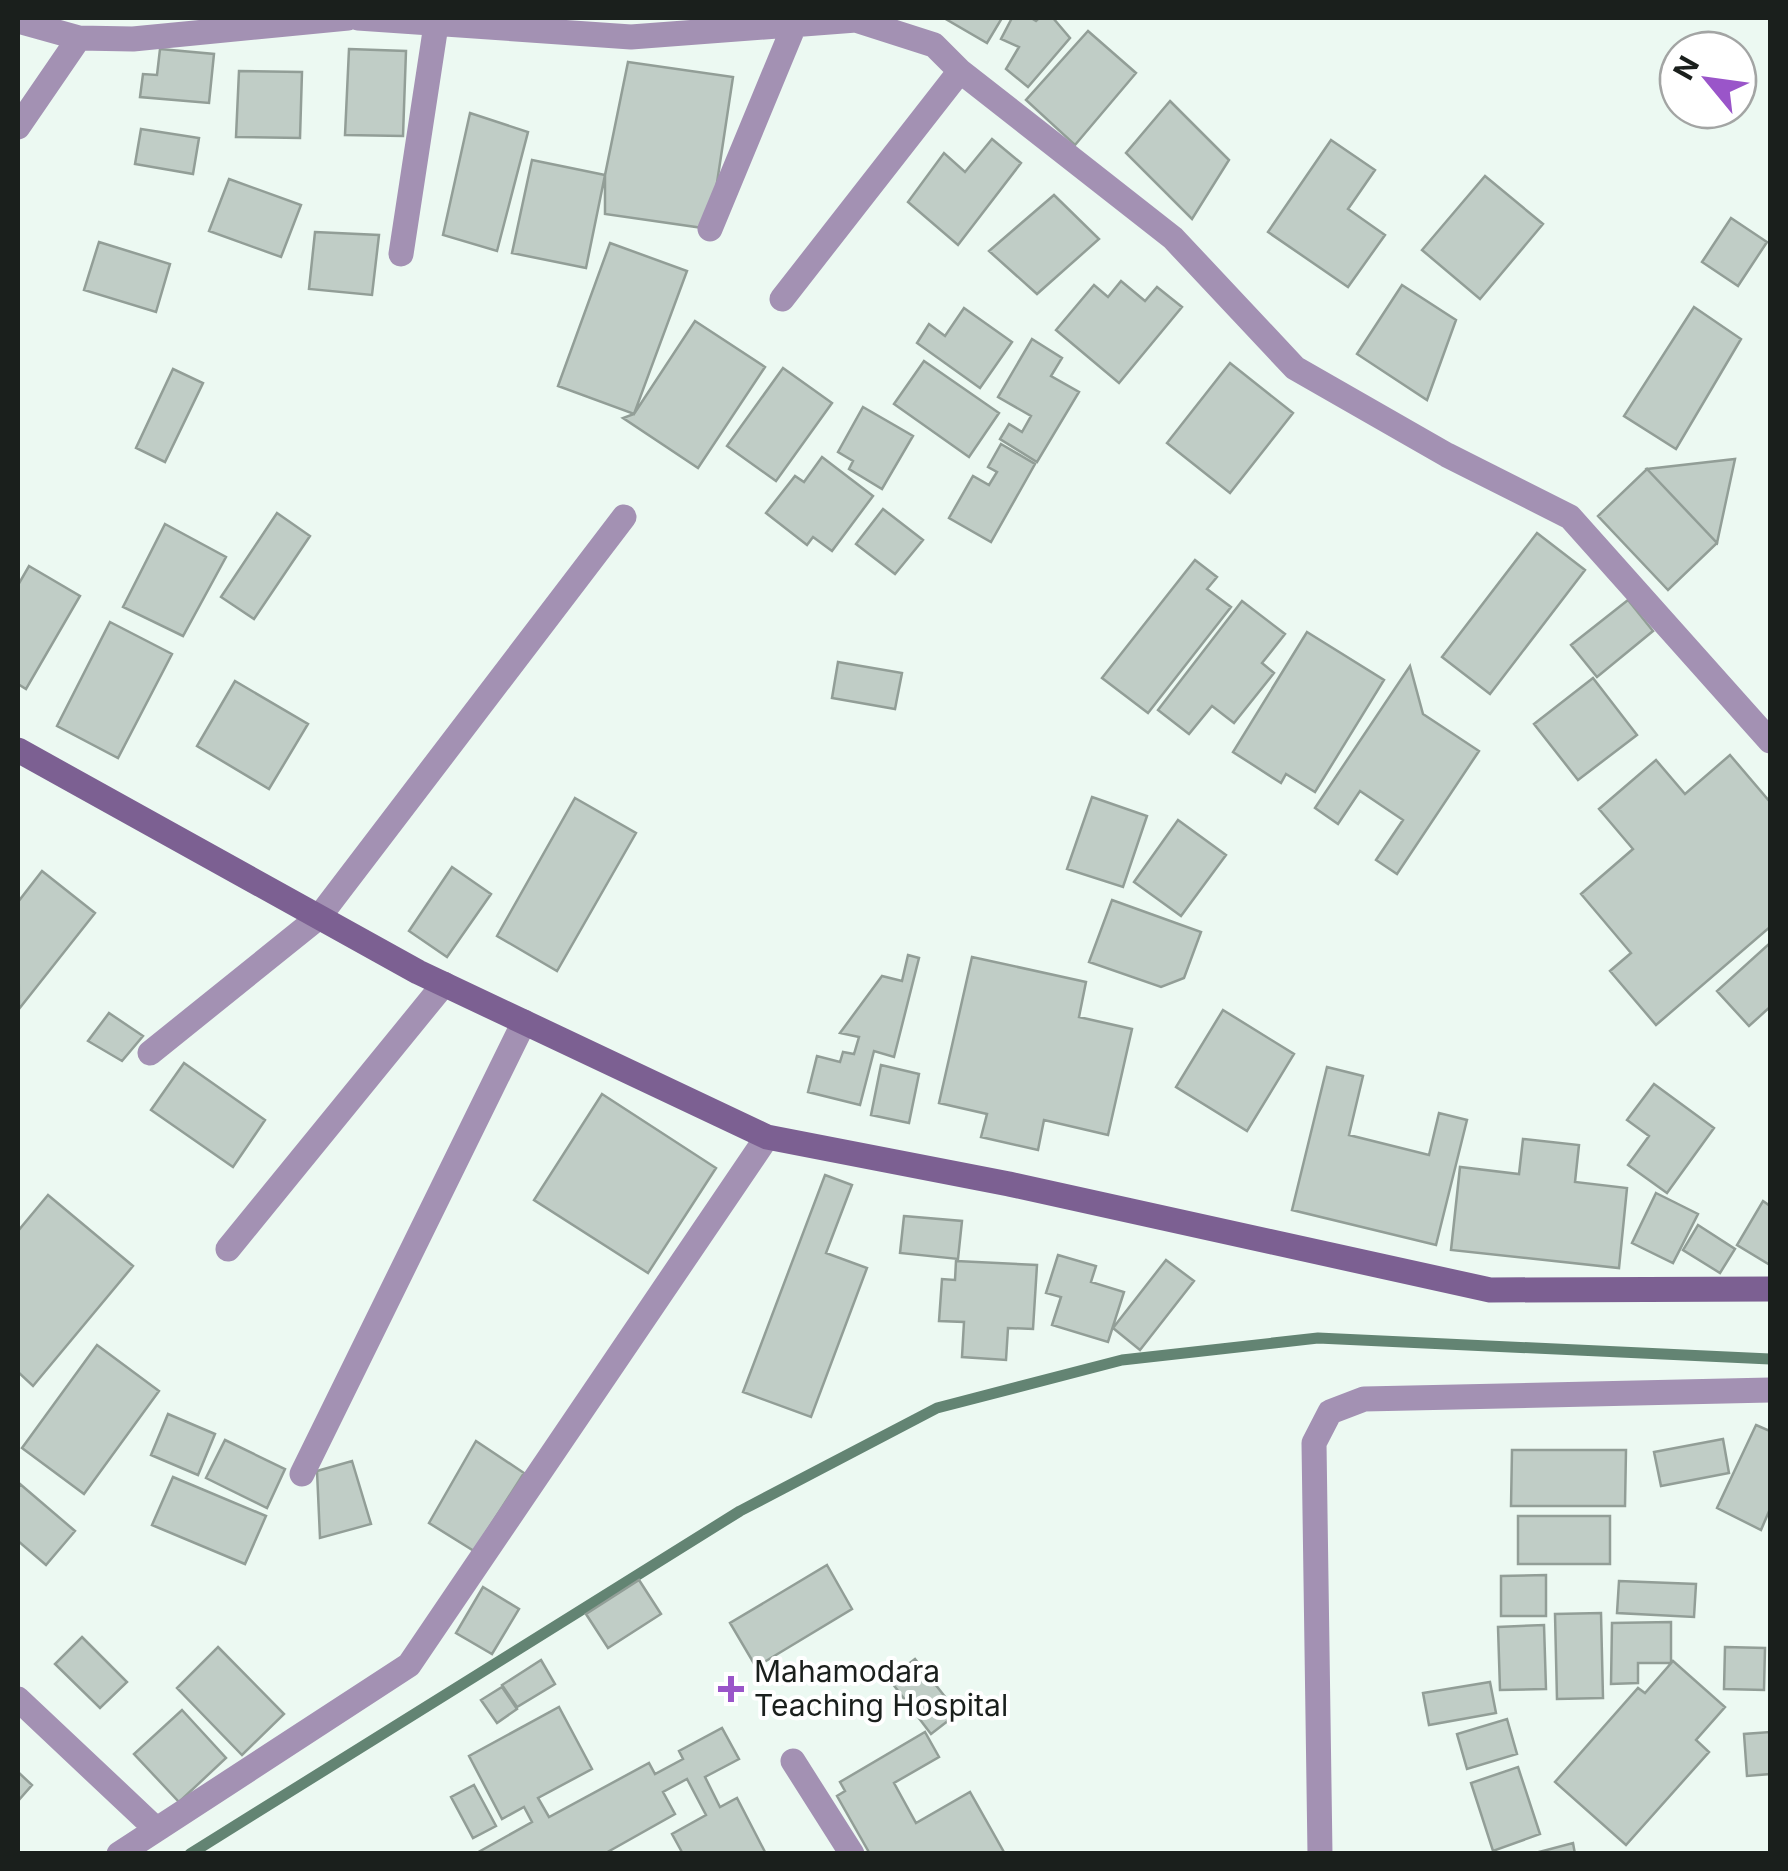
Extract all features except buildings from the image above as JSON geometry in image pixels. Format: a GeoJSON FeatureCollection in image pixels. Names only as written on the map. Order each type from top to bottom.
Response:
{"type":"FeatureCollection","features":[{"type":"Feature","properties":{"kind":"street"},"geometry":{"type":"LineString","coordinates":[[18,21],[79,38],[132,28],[348,18]]}},
{"type":"Feature","properties":{"kind":"street"},"geometry":{"type":"LineString","coordinates":[[358,18],[631,37],[856,20],[934,44],[960,72],[1173,238],[1295,368],[1446,454],[1570,517],[1770,741]]}},
{"type":"Feature","properties":{"kind":"street"},"geometry":{"type":"LineString","coordinates":[[710,229],[793,22]]}},
{"type":"Feature","properties":{"kind":"street"},"geometry":{"type":"LineString","coordinates":[[401,254],[436,26]]}},
{"type":"Feature","properties":{"kind":"street"},"geometry":{"type":"LineString","coordinates":[[18,127],[79,38]]}},
{"type":"Feature","properties":{"kind":"street"},"geometry":{"type":"LineString","coordinates":[[782,299],[960,72]]}},
{"type":"Feature","properties":{"kind":"street"},"geometry":{"type":"LineString","coordinates":[[150,1053],[319,917],[624,517]]}},
{"type":"Feature","properties":{"kind":"street"},"geometry":{"type":"LineString","coordinates":[[18,750],[444,984],[767,1137],[1009,1184],[1490,1290],[1770,1289]]}},
{"type":"Feature","properties":{"kind":"street"},"geometry":{"type":"LineString","coordinates":[[228,1249],[444,984]]}},
{"type":"Feature","properties":{"kind":"street"},"geometry":{"type":"LineString","coordinates":[[302,1474],[524,1022]]}},
{"type":"Feature","properties":{"kind":"street"},"geometry":{"type":"LineString","coordinates":[[119,1854],[409,1664],[767,1137]]}},
{"type":"Feature","properties":{"kind":"street"},"geometry":{"type":"LineString","coordinates":[[1320,1854],[1314,1442],[1330,1412],[1364,1399],[1770,1390]]}},
{"type":"Feature","properties":{"kind":"street"},"geometry":{"type":"LineString","coordinates":[[18,1699],[156,1829]]}},
{"type":"Feature","properties":{"kind":"street"},"geometry":{"type":"LineString","coordinates":[[793,1761],[852,1854]]}},
{"type":"Feature","properties":{"kind":"waterway"},"geometry":{"type":"LineString","coordinates":[[190,1854],[740,1511],[937,1408],[1122,1360],[1318,1338],[1770,1359]]}},
{"type":"Feature","properties":{"kind":"place","name":"Mahamodara Teaching Hospital"},"geometry":{"type":"Point","coordinates":[731,1689]}}]}
